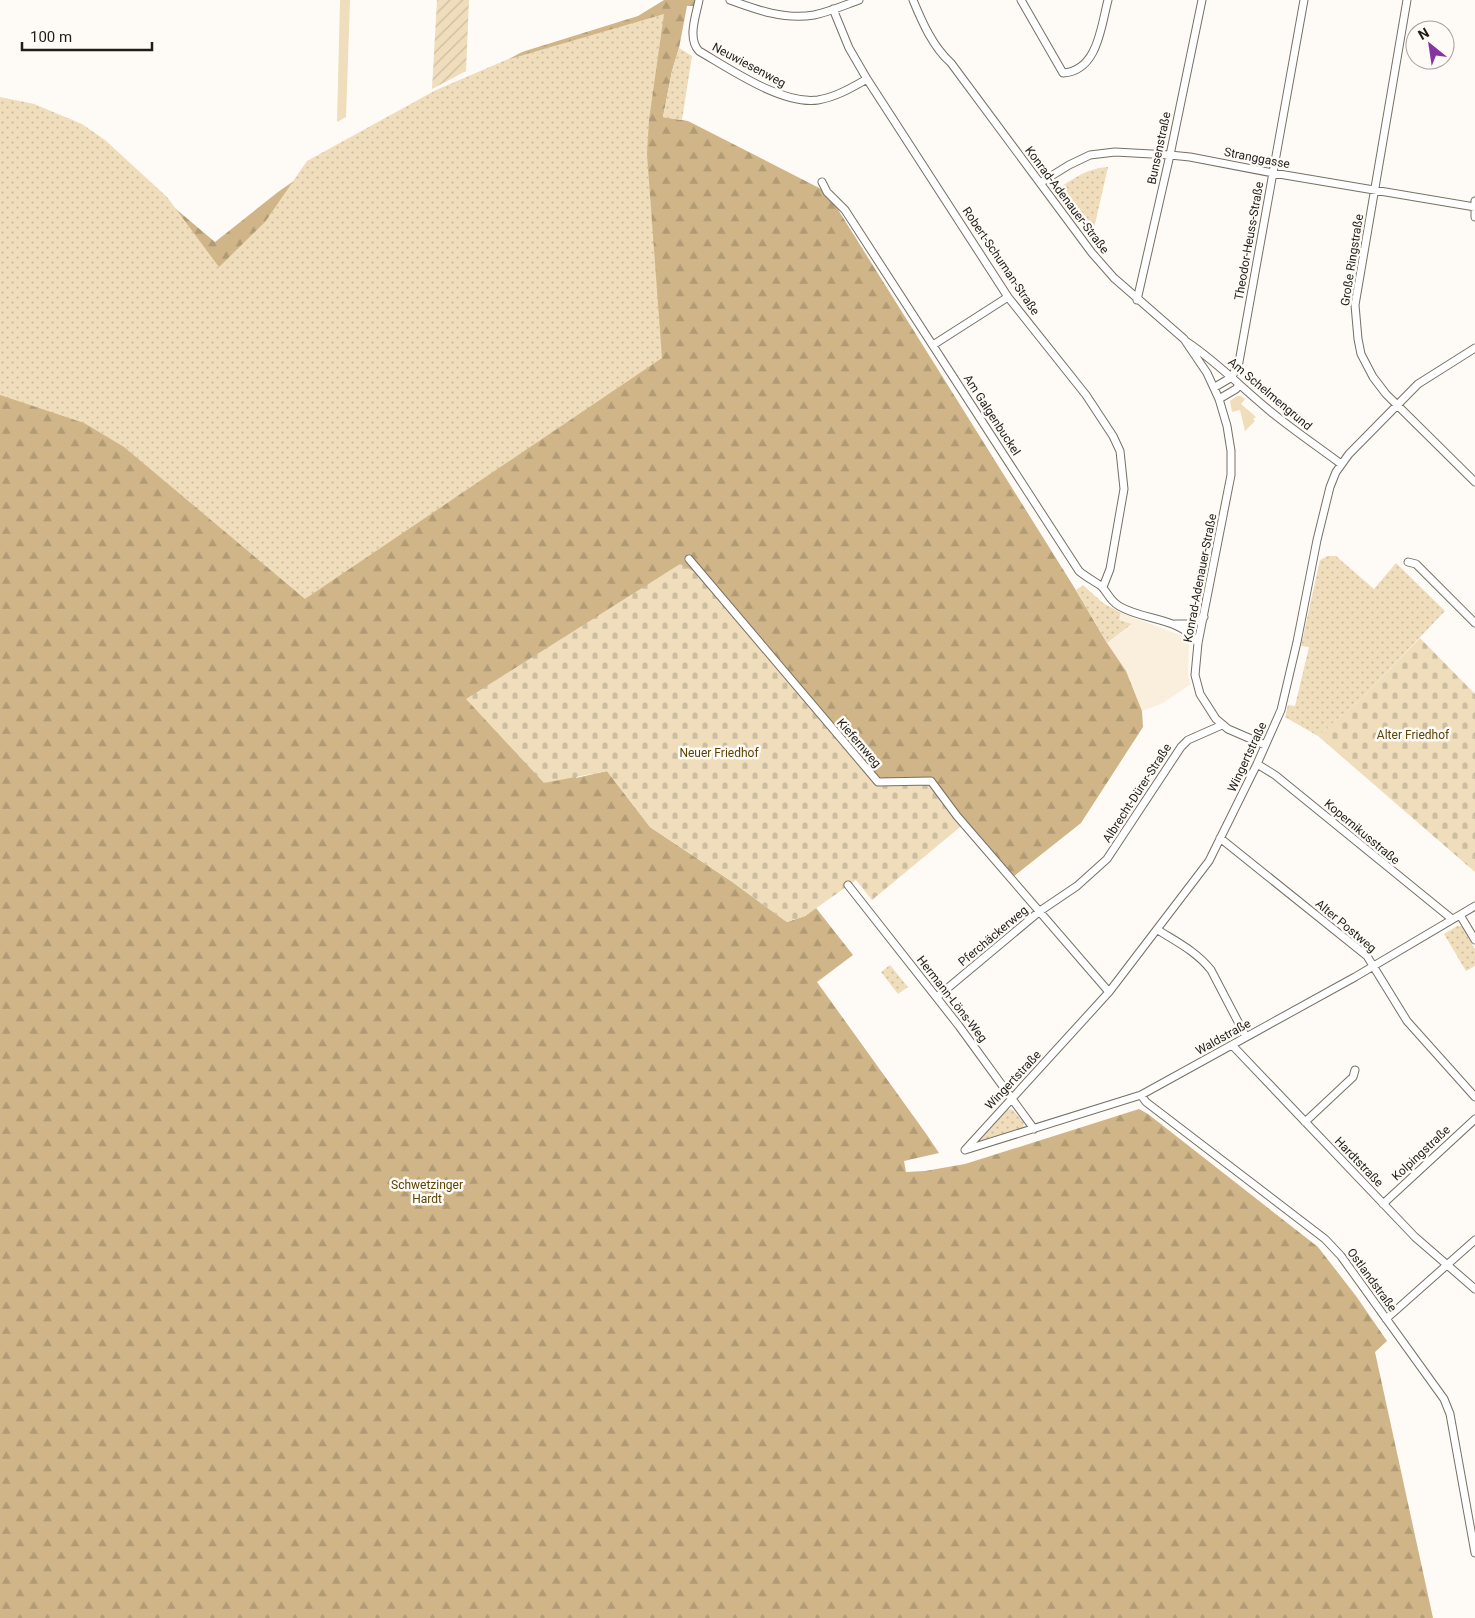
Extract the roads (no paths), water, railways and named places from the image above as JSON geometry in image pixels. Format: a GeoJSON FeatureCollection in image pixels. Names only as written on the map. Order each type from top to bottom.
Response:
{"type":"FeatureCollection","features":[{"type":"Feature","properties":{"kind":"street","name":"Neuwiesenweg"},"geometry":{"type":"LineString","coordinates":[[699,0],[692,39],[696,48],[744,77],[785,97],[796,100],[817,100],[842,93],[867,80]]}},
{"type":"Feature","properties":{"kind":"street"},"geometry":{"type":"LineString","coordinates":[[730,0],[771,14],[796,17],[815,15],[859,0]]}},
{"type":"Feature","properties":{"kind":"street","name":"Konrad-Adenauer-Straße"},"geometry":{"type":"LineString","coordinates":[[913,0],[923,23],[944,57],[951,63],[1092,252],[1114,278],[1137,300],[1184,339],[1215,387],[1227,426],[1231,450],[1230,476],[1195,667],[1197,684],[1204,702],[1222,725]]}},
{"type":"Feature","properties":{"kind":"street"},"geometry":{"type":"LineString","coordinates":[[1020,0],[1063,73],[1085,65],[1096,46],[1108,0]]}},
{"type":"Feature","properties":{"kind":"street","name":"Bunsenstraße"},"geometry":{"type":"LineString","coordinates":[[1137,300],[1170,155],[1202,0]]}},
{"type":"Feature","properties":{"kind":"street","name":"Theodor-Heuss-Straße"},"geometry":{"type":"LineString","coordinates":[[1232,377],[1239,362],[1304,0]]}},
{"type":"Feature","properties":{"kind":"street","name":"Große Ringstraße"},"geometry":{"type":"LineString","coordinates":[[1407,0],[1355,305],[1358,340],[1372,378],[1475,482]]}},
{"type":"Feature","properties":{"kind":"street","name":"Robert-Schuman-Straße"},"geometry":{"type":"LineString","coordinates":[[833,9],[849,48],[867,80],[1008,297],[1100,414],[1113,436],[1120,451],[1124,489],[1110,569],[1103,587]]}},
{"type":"Feature","properties":{"kind":"street","name":"Stranggasse"},"geometry":{"type":"LineString","coordinates":[[1040,183],[1069,165],[1090,156],[1115,152],[1190,156],[1272,173],[1475,207]]}},
{"type":"Feature","properties":{"kind":"street","name":"Am Galgenbuckel"},"geometry":{"type":"LineString","coordinates":[[822,182],[827,192],[845,210],[1079,571],[1088,579],[1103,587],[1107,596],[1117,605],[1131,613],[1172,624],[1188,632],[1198,644]]}},
{"type":"Feature","properties":{"kind":"street"},"geometry":{"type":"LineString","coordinates":[[1475,201],[1475,217]]}},
{"type":"Feature","properties":{"kind":"street"},"geometry":{"type":"LineString","coordinates":[[933,345],[1008,297]]}},
{"type":"Feature","properties":{"kind":"street","name":"Am Schelmengrund"},"geometry":{"type":"LineString","coordinates":[[1184,339],[1200,350],[1297,434],[1341,464]]}},
{"type":"Feature","properties":{"kind":"street","name":"Wingertstraße"},"geometry":{"type":"LineString","coordinates":[[965,1150],[1109,992],[1209,861],[1257,764],[1280,710],[1297,642],[1328,495],[1333,477],[1341,464],[1418,384],[1475,348]]}},
{"type":"Feature","properties":{"kind":"street"},"geometry":{"type":"LineString","coordinates":[[1215,387],[1232,377]]}},
{"type":"Feature","properties":{"kind":"street"},"geometry":{"type":"LineString","coordinates":[[1219,399],[1236,389],[1239,385]]}},
{"type":"Feature","properties":{"kind":"street","name":"Kiefernweg"},"geometry":{"type":"LineString","coordinates":[[688,559],[878,782],[931,781],[957,816],[1109,992]]}},
{"type":"Feature","properties":{"kind":"street"},"geometry":{"type":"LineString","coordinates":[[1408,562],[1416,564],[1475,623]]}},
{"type":"Feature","properties":{"kind":"street","name":"Am Galgenbuckel"},"geometry":{"type":"LineString","coordinates":[[1172,624],[1190,624],[1204,617]]}},
{"type":"Feature","properties":{"kind":"street"},"geometry":{"type":"LineString","coordinates":[[1222,725],[1265,745]]}},
{"type":"Feature","properties":{"kind":"street","name":"Albrecht-Dürer-Straße"},"geometry":{"type":"LineString","coordinates":[[1040,911],[1077,886],[1107,859],[1181,747],[1188,740],[1222,725]]}},
{"type":"Feature","properties":{"kind":"street","name":"Kopernikusstraße"},"geometry":{"type":"LineString","coordinates":[[1257,764],[1275,775],[1452,919]]}},
{"type":"Feature","properties":{"kind":"street","name":"Alter Postweg"},"geometry":{"type":"LineString","coordinates":[[1220,838],[1367,956],[1407,1021],[1475,1097]]}},
{"type":"Feature","properties":{"kind":"street","name":"Hermann-Löns-Weg"},"geometry":{"type":"LineString","coordinates":[[848,886],[938,997],[1013,1098],[1034,1130]]}},
{"type":"Feature","properties":{"kind":"street","name":"Waldstraße"},"geometry":{"type":"LineString","coordinates":[[965,1150],[1141,1095],[1232,1046],[1475,906]]}},
{"type":"Feature","properties":{"kind":"street","name":"Pferchäckerweg"},"geometry":{"type":"LineString","coordinates":[[938,997],[1040,911]]}},
{"type":"Feature","properties":{"kind":"street"},"geometry":{"type":"LineString","coordinates":[[1460,915],[1475,940]]}},
{"type":"Feature","properties":{"kind":"street"},"geometry":{"type":"LineString","coordinates":[[1158,930],[1194,952],[1211,970],[1246,1037]]}},
{"type":"Feature","properties":{"kind":"street","name":"Hardtstraße"},"geometry":{"type":"LineString","coordinates":[[1232,1046],[1414,1237],[1475,1289]]}},
{"type":"Feature","properties":{"kind":"street"},"geometry":{"type":"LineString","coordinates":[[1305,1122],[1353,1077],[1355,1070]]}},
{"type":"Feature","properties":{"kind":"street","name":"Ostlandstraße"},"geometry":{"type":"LineString","coordinates":[[1141,1095],[1146,1102],[1325,1239],[1341,1256],[1444,1399],[1450,1414],[1475,1553]]}},
{"type":"Feature","properties":{"kind":"street","name":"Kolpingstraße"},"geometry":{"type":"LineString","coordinates":[[1383,1204],[1475,1119]]}},
{"type":"Feature","properties":{"kind":"street"},"geometry":{"type":"LineString","coordinates":[[1386,1319],[1475,1240]]}},
{"type":"Feature","properties":{"kind":"park label","name":"Alter Friedhof"},"geometry":{"type":"Point","coordinates":[1413,735]}},
{"type":"Feature","properties":{"kind":"park label","name":"Neuer Friedhof"},"geometry":{"type":"Point","coordinates":[719,753]}},
{"type":"Feature","properties":{"kind":"park label","name":"Schwetzinger Hardt"},"geometry":{"type":"Point","coordinates":[427,1192]}}]}
